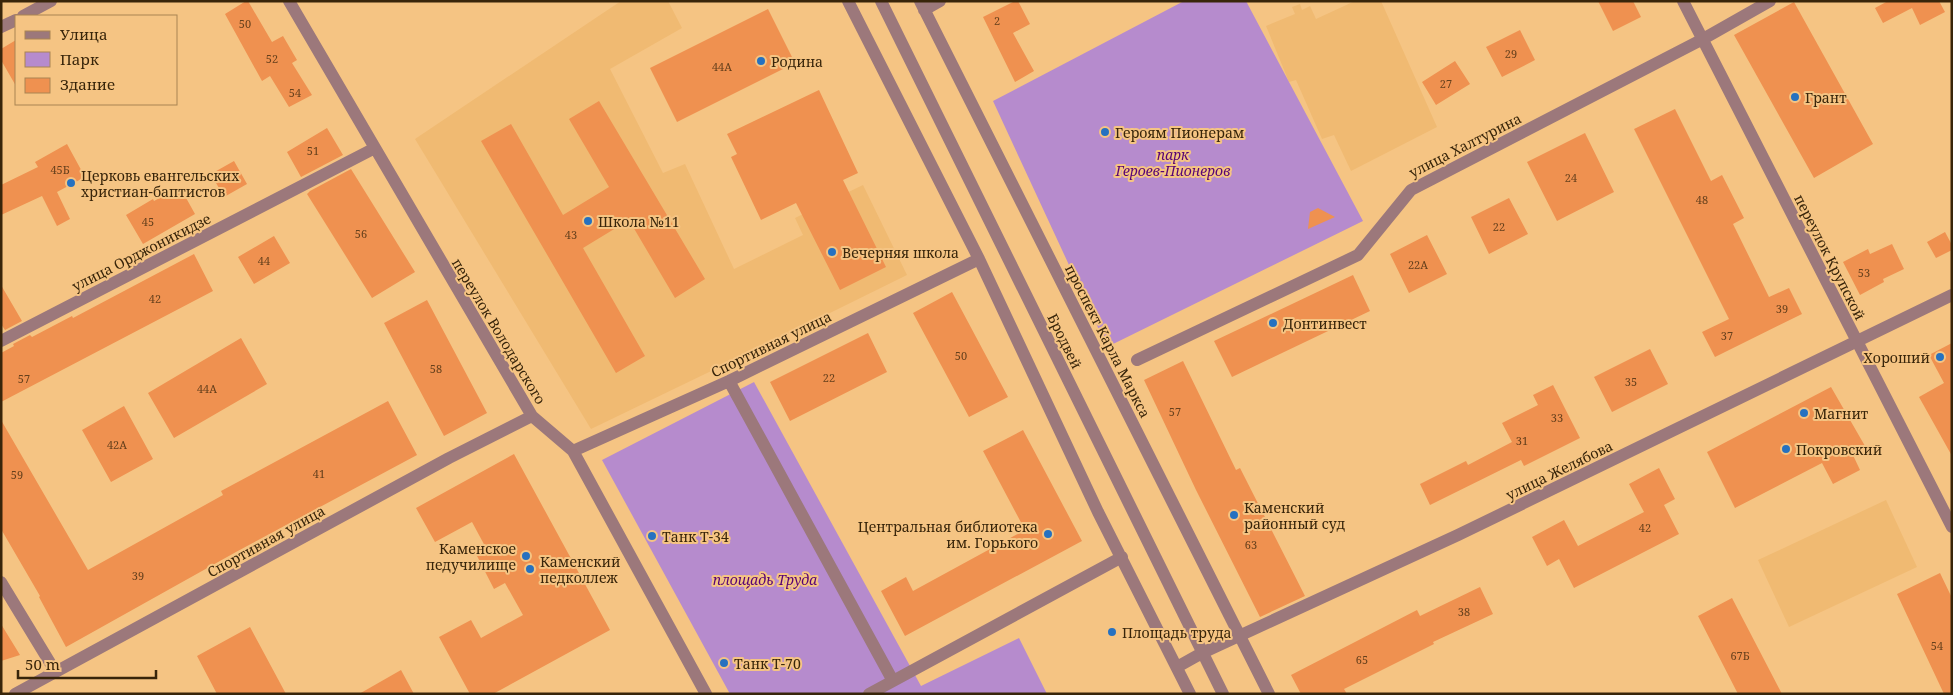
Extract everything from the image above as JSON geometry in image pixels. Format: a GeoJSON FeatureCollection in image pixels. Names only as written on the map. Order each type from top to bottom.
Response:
{"type":"FeatureCollection","features":[{"type":"Feature","properties":{"kind":"street"},"geometry":{"type":"LineString","coordinates":[[25,15],[52,1]]}},
{"type":"Feature","properties":{"kind":"street","name":"переулок Володарского"},"geometry":{"type":"LineString","coordinates":[[289,1],[532,416],[573,451],[706,694]]}},
{"type":"Feature","properties":{"kind":"street"},"geometry":{"type":"LineString","coordinates":[[848,1],[979,259],[1098,512],[1190,694]]}},
{"type":"Feature","properties":{"kind":"street","name":"Бродвей"},"geometry":{"type":"LineString","coordinates":[[881,1],[1223,694]]}},
{"type":"Feature","properties":{"kind":"street"},"geometry":{"type":"LineString","coordinates":[[922,6],[940,1]]}},
{"type":"Feature","properties":{"kind":"street","name":"переулок Крупской"},"geometry":{"type":"LineString","coordinates":[[1683,1],[1952,527]]}},
{"type":"Feature","properties":{"kind":"street","name":"улица Халтурина"},"geometry":{"type":"LineString","coordinates":[[1136,360],[1358,255],[1411,190],[1702,39],[1770,1]]}},
{"type":"Feature","properties":{"kind":"street","name":"проспект Карла Маркса"},"geometry":{"type":"LineString","coordinates":[[922,6],[1269,694]]}},
{"type":"Feature","properties":{"kind":"street"},"geometry":{"type":"LineString","coordinates":[[1,27],[15,20]]}},
{"type":"Feature","properties":{"kind":"street","name":"улица Орджоникидзе"},"geometry":{"type":"LineString","coordinates":[[1,341],[375,148]]}},
{"type":"Feature","properties":{"kind":"street","name":"Спортивная улица"},"geometry":{"type":"LineString","coordinates":[[573,451],[729,381],[979,259]]}},
{"type":"Feature","properties":{"kind":"street","name":"улица Желябова"},"geometry":{"type":"LineString","coordinates":[[1177,668],[1202,652],[1458,535],[1952,295]]}},
{"type":"Feature","properties":{"kind":"street"},"geometry":{"type":"LineString","coordinates":[[729,381],[893,681]]}},
{"type":"Feature","properties":{"kind":"street","name":"Спортивная улица"},"geometry":{"type":"LineString","coordinates":[[15,694],[449,458],[532,416]]}},
{"type":"Feature","properties":{"kind":"street"},"geometry":{"type":"LineString","coordinates":[[869,694],[1122,557]]}},
{"type":"Feature","properties":{"kind":"street"},"geometry":{"type":"LineString","coordinates":[[1,582],[55,671]]}},
{"type":"Feature","properties":{"kind":"shaded area","name":"Школа №11"},"geometry":{"type":"Polygon","coordinates":[[[621,1],[668,1],[682,28],[610,69],[663,173],[685,164],[734,269],[803,235],[795,218],[863,185],[907,275],[591,429],[415,139],[621,1]]]}},
{"type":"Feature","properties":{"kind":"shaded area"},"geometry":{"type":"Polygon","coordinates":[[[1355,1],[1381,1],[1437,127],[1351,171],[1334,135],[1322,139],[1296,80],[1289,82],[1266,26],[1295,14],[1292,7],[1300,4],[1302,10],[1310,6],[1316,19],[1355,1]]]}},
{"type":"Feature","properties":{"kind":"shaded area"},"geometry":{"type":"Polygon","coordinates":[[[1886,500],[1917,567],[1789,627],[1758,560],[1886,500]]]}},
{"type":"Feature","properties":{"kind":"green space","name":"парк Героев-Пионеров"},"geometry":{"type":"Polygon","coordinates":[[[1184,1],[1246,1],[1363,221],[1107,347],[993,101],[1184,1]]]}},
{"type":"Feature","properties":{"kind":"green space","name":"площадь Труда"},"geometry":{"type":"Polygon","coordinates":[[[754,382],[921,686],[1019,638],[1047,694],[730,694],[602,460],[754,382]]]}},
{"type":"Feature","properties":{"kind":"building"},"geometry":{"type":"Polygon","coordinates":[[[248,1],[272,42],[283,36],[297,60],[292,63],[312,95],[289,107],[270,76],[262,81],[225,14],[248,1]]]}},
{"type":"Feature","properties":{"kind":"building"},"geometry":{"type":"Polygon","coordinates":[[[1018,1],[1030,24],[1013,33],[1034,71],[1015,82],[983,17],[1018,1]]]}},
{"type":"Feature","properties":{"kind":"building"},"geometry":{"type":"Polygon","coordinates":[[[1598,1],[1633,1],[1641,17],[1613,31],[1598,1]]]}},
{"type":"Feature","properties":{"kind":"building"},"geometry":{"type":"Polygon","coordinates":[[[1888,1],[1939,1],[1945,12],[1920,25],[1912,8],[1883,23],[1875,8],[1888,1]]]}},
{"type":"Feature","properties":{"kind":"building"},"geometry":{"type":"Polygon","coordinates":[[[1794,2],[1873,144],[1814,178],[1734,35],[1794,2]]]}},
{"type":"Feature","properties":{"kind":"building"},"geometry":{"type":"Polygon","coordinates":[[[768,9],[795,63],[677,122],[650,68],[768,9]]]}},
{"type":"Feature","properties":{"kind":"building"},"geometry":{"type":"Polygon","coordinates":[[[1520,30],[1535,60],[1502,77],[1486,47],[1520,30]]]}},
{"type":"Feature","properties":{"kind":"building"},"geometry":{"type":"Polygon","coordinates":[[[15,41],[15,84],[1,60],[1,49],[15,41]]]}},
{"type":"Feature","properties":{"kind":"building"},"geometry":{"type":"Polygon","coordinates":[[[1455,61],[1470,84],[1436,105],[1422,82],[1455,61]]]}},
{"type":"Feature","properties":{"kind":"building"},"geometry":{"type":"Polygon","coordinates":[[[819,90],[858,173],[843,180],[886,267],[840,290],[796,203],[761,220],[731,157],[737,154],[727,134],[819,90]]]}},
{"type":"Feature","properties":{"kind":"building"},"geometry":{"type":"Polygon","coordinates":[[[599,101],[705,279],[675,298],[629,220],[583,248],[645,356],[616,373],[481,141],[511,124],[563,215],[609,187],[569,119],[599,101]]]}},
{"type":"Feature","properties":{"kind":"building"},"geometry":{"type":"Polygon","coordinates":[[[1675,109],[1711,181],[1722,175],[1744,218],[1733,224],[1769,297],[1789,288],[1802,314],[1715,357],[1702,332],[1729,319],[1634,129],[1675,109]]]}},
{"type":"Feature","properties":{"kind":"building"},"geometry":{"type":"Polygon","coordinates":[[[327,128],[343,155],[301,177],[287,152],[327,128]]]}},
{"type":"Feature","properties":{"kind":"building"},"geometry":{"type":"Polygon","coordinates":[[[1585,133],[1614,192],[1557,221],[1527,162],[1585,133]]]}},
{"type":"Feature","properties":{"kind":"building"},"geometry":{"type":"Polygon","coordinates":[[[67,144],[85,177],[57,192],[70,219],[57,226],[42,196],[1,215],[1,185],[38,167],[35,162],[67,144]]]}},
{"type":"Feature","properties":{"kind":"building"},"geometry":{"type":"Polygon","coordinates":[[[234,161],[247,184],[224,197],[211,174],[234,161]]]}},
{"type":"Feature","properties":{"kind":"building"},"geometry":{"type":"Polygon","coordinates":[[[351,169],[415,272],[372,298],[307,194],[351,169]]]}},
{"type":"Feature","properties":{"kind":"building"},"geometry":{"type":"Polygon","coordinates":[[[180,187],[195,214],[143,244],[126,215],[153,199],[154,201],[180,187]]]}},
{"type":"Feature","properties":{"kind":"building"},"geometry":{"type":"Polygon","coordinates":[[[1509,198],[1528,234],[1489,254],[1471,217],[1509,198]]]}},
{"type":"Feature","properties":{"kind":"building"},"geometry":{"type":"Polygon","coordinates":[[[1318,208],[1335,217],[1308,229],[1310,212],[1318,208]]]}},
{"type":"Feature","properties":{"kind":"building"},"geometry":{"type":"Polygon","coordinates":[[[1945,232],[1952,245],[1952,250],[1936,258],[1927,242],[1945,232]]]}},
{"type":"Feature","properties":{"kind":"building"},"geometry":{"type":"Polygon","coordinates":[[[1427,235],[1447,274],[1409,293],[1390,254],[1427,235]]]}},
{"type":"Feature","properties":{"kind":"building"},"geometry":{"type":"Polygon","coordinates":[[[274,236],[290,263],[254,284],[238,257],[274,236]]]}},
{"type":"Feature","properties":{"kind":"building"},"geometry":{"type":"Polygon","coordinates":[[[1892,244],[1904,269],[1883,279],[1884,282],[1860,295],[1843,262],[1868,249],[1870,254],[1892,244]]]}},
{"type":"Feature","properties":{"kind":"building"},"geometry":{"type":"Polygon","coordinates":[[[194,254],[213,291],[1,402],[1,353],[30,335],[32,337],[72,316],[73,318],[194,254]]]}},
{"type":"Feature","properties":{"kind":"building"},"geometry":{"type":"Polygon","coordinates":[[[1353,275],[1370,311],[1232,377],[1214,341],[1353,275]]]}},
{"type":"Feature","properties":{"kind":"building"},"geometry":{"type":"Polygon","coordinates":[[[1,285],[22,321],[5,330],[1,324],[1,285]]]}},
{"type":"Feature","properties":{"kind":"building"},"geometry":{"type":"Polygon","coordinates":[[[952,292],[1008,397],[969,417],[913,313],[952,292]]]}},
{"type":"Feature","properties":{"kind":"building"},"geometry":{"type":"Polygon","coordinates":[[[427,300],[487,413],[444,436],[384,323],[427,300]]]}},
{"type":"Feature","properties":{"kind":"building"},"geometry":{"type":"Polygon","coordinates":[[[868,333],[887,372],[790,421],[770,382],[868,333]]]}},
{"type":"Feature","properties":{"kind":"building"},"geometry":{"type":"Polygon","coordinates":[[[241,338],[267,384],[174,438],[148,393],[241,338]]]}},
{"type":"Feature","properties":{"kind":"building"},"geometry":{"type":"Polygon","coordinates":[[[1952,343],[1952,456],[1919,397],[1944,383],[1929,355],[1952,343]]]}},
{"type":"Feature","properties":{"kind":"building"},"geometry":{"type":"Polygon","coordinates":[[[1650,349],[1668,384],[1612,412],[1594,377],[1650,349]]]}},
{"type":"Feature","properties":{"kind":"building"},"geometry":{"type":"Polygon","coordinates":[[[1183,361],[1236,470],[1240,468],[1305,596],[1260,617],[1196,490],[1144,380],[1183,361]]]}},
{"type":"Feature","properties":{"kind":"building"},"geometry":{"type":"Polygon","coordinates":[[[1553,385],[1580,438],[1524,466],[1521,460],[1430,505],[1420,484],[1466,461],[1468,465],[1512,442],[1502,423],[1538,405],[1533,395],[1553,385]]]}},
{"type":"Feature","properties":{"kind":"building","name":"Покровский"},"geometry":{"type":"Polygon","coordinates":[[[1831,387],[1865,446],[1852,453],[1860,470],[1833,484],[1822,463],[1735,508],[1707,452],[1831,387]]]}},
{"type":"Feature","properties":{"kind":"building"},"geometry":{"type":"Polygon","coordinates":[[[388,401],[417,455],[236,552],[66,647],[40,596],[1,529],[1,420],[88,570],[223,495],[221,491],[388,401]]]}},
{"type":"Feature","properties":{"kind":"building"},"geometry":{"type":"Polygon","coordinates":[[[124,406],[153,459],[111,482],[82,430],[124,406]]]}},
{"type":"Feature","properties":{"kind":"building","name":"Центральная библиотека им. Горького"},"geometry":{"type":"Polygon","coordinates":[[[1023,430],[1082,541],[905,636],[881,591],[906,577],[913,591],[1025,530],[983,451],[1023,430]]]}},
{"type":"Feature","properties":{"kind":"building","name":"Каменский педколлеж"},"geometry":{"type":"Polygon","coordinates":[[[514,454],[610,630],[493,694],[470,694],[439,637],[471,620],[481,638],[523,615],[505,583],[494,589],[476,554],[486,548],[472,522],[435,542],[416,508],[514,454]]]}},
{"type":"Feature","properties":{"kind":"building"},"geometry":{"type":"Polygon","coordinates":[[[1659,468],[1675,499],[1664,505],[1679,534],[1574,588],[1559,559],[1547,566],[1532,537],[1564,520],[1578,546],[1644,512],[1629,484],[1659,468]]]}},
{"type":"Feature","properties":{"kind":"building"},"geometry":{"type":"Polygon","coordinates":[[[1940,573],[1952,598],[1952,694],[1944,694],[1897,594],[1940,573]]]}},
{"type":"Feature","properties":{"kind":"building"},"geometry":{"type":"Polygon","coordinates":[[[1480,587],[1493,614],[1433,642],[1434,644],[1344,689],[1347,694],[1301,694],[1291,675],[1417,610],[1420,616],[1480,587]]]}},
{"type":"Feature","properties":{"kind":"building"},"geometry":{"type":"Polygon","coordinates":[[[1732,598],[1782,694],[1738,694],[1698,616],[1732,598]]]}},
{"type":"Feature","properties":{"kind":"building"},"geometry":{"type":"Polygon","coordinates":[[[1,624],[20,655],[1,661],[1,624]]]}},
{"type":"Feature","properties":{"kind":"building"},"geometry":{"type":"Polygon","coordinates":[[[250,627],[286,694],[217,694],[197,656],[250,627]]]}},
{"type":"Feature","properties":{"kind":"building"},"geometry":{"type":"Polygon","coordinates":[[[401,670],[414,694],[359,694],[401,670]]]}},
{"type":"Feature","properties":{"kind":"place","name":"Родина"},"geometry":{"type":"Point","coordinates":[761,61]}},
{"type":"Feature","properties":{"kind":"place","name":"Грант"},"geometry":{"type":"Point","coordinates":[1795,97]}},
{"type":"Feature","properties":{"kind":"place","name":"Героям Пионерам"},"geometry":{"type":"Point","coordinates":[1105,132]}},
{"type":"Feature","properties":{"kind":"place","name":"Церковь евангельских христиан-баптистов"},"geometry":{"type":"Point","coordinates":[71,183]}},
{"type":"Feature","properties":{"kind":"place","name":"Школа №11"},"geometry":{"type":"Point","coordinates":[588,221]}},
{"type":"Feature","properties":{"kind":"place","name":"Вечерняя школа"},"geometry":{"type":"Point","coordinates":[832,252]}},
{"type":"Feature","properties":{"kind":"place","name":"Донтинвест"},"geometry":{"type":"Point","coordinates":[1273,323]}},
{"type":"Feature","properties":{"kind":"place","name":"Хороший"},"geometry":{"type":"Point","coordinates":[1940,357]}},
{"type":"Feature","properties":{"kind":"place","name":"Магнит"},"geometry":{"type":"Point","coordinates":[1804,413]}},
{"type":"Feature","properties":{"kind":"place","name":"Покровский"},"geometry":{"type":"Point","coordinates":[1786,449]}},
{"type":"Feature","properties":{"kind":"place","name":"Каменский районный суд"},"geometry":{"type":"Point","coordinates":[1234,515]}},
{"type":"Feature","properties":{"kind":"place","name":"Центральная библиотека им. Горького"},"geometry":{"type":"Point","coordinates":[1048,534]}},
{"type":"Feature","properties":{"kind":"place","name":"Танк Т-34"},"geometry":{"type":"Point","coordinates":[652,536]}},
{"type":"Feature","properties":{"kind":"place","name":"Каменское педучилище"},"geometry":{"type":"Point","coordinates":[526,556]}},
{"type":"Feature","properties":{"kind":"place","name":"Каменский педколлеж"},"geometry":{"type":"Point","coordinates":[530,569]}},
{"type":"Feature","properties":{"kind":"place","name":"Площадь труда"},"geometry":{"type":"Point","coordinates":[1112,632]}},
{"type":"Feature","properties":{"kind":"place","name":"Танк Т-70"},"geometry":{"type":"Point","coordinates":[724,663]}}]}
